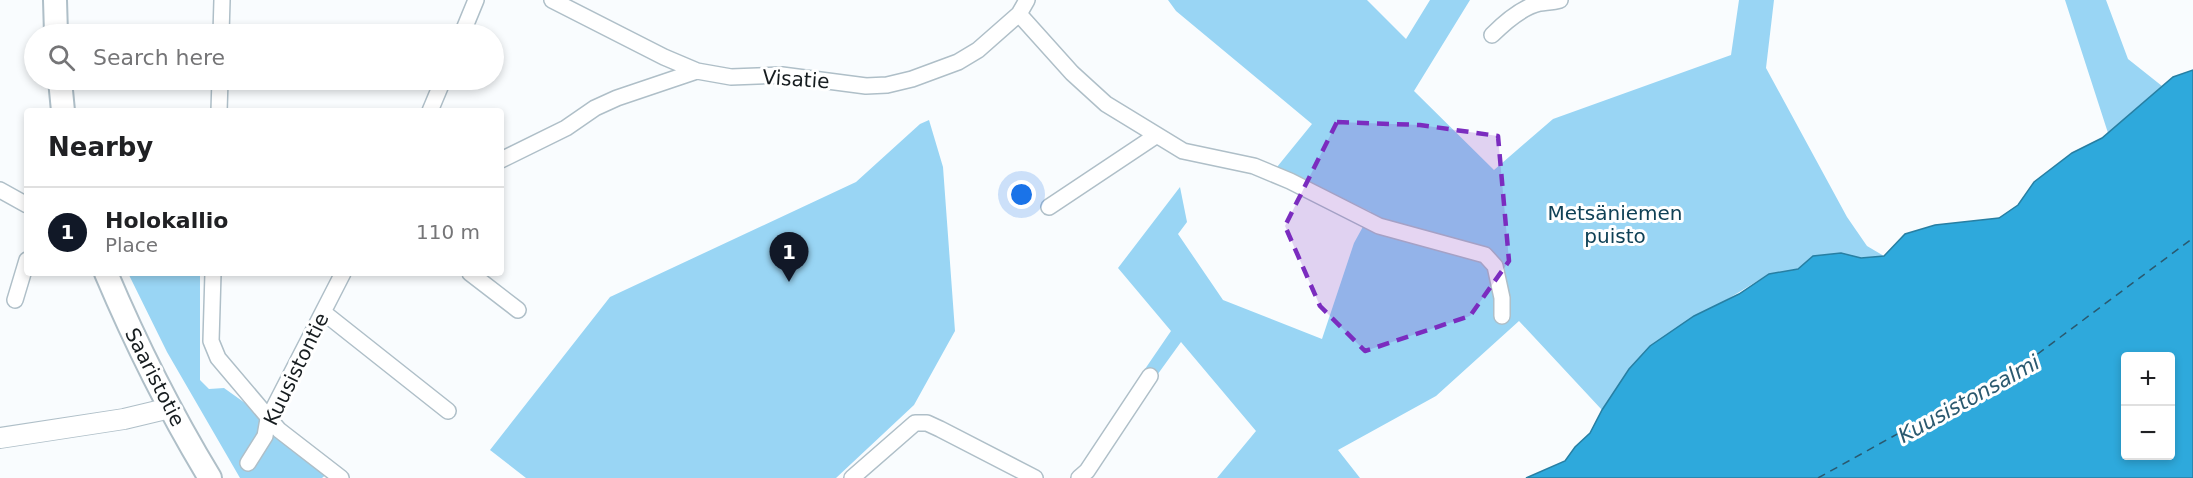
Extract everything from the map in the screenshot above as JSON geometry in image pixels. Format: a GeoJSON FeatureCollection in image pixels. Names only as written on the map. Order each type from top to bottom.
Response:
{"type":"FeatureCollection","features":[{"type":"Feature","properties":{"kind":"main road"},"geometry":{"type":"LineString","coordinates":[[55,0],[56,24]]}},
{"type":"Feature","properties":{"kind":"main road"},"geometry":{"type":"LineString","coordinates":[[61,90],[63,108]]}},
{"type":"Feature","properties":{"kind":"main road","name":"Saaristotie"},"geometry":{"type":"LineString","coordinates":[[107,276],[133,335],[170,408],[210,478]]}},
{"type":"Feature","properties":{"kind":"street"},"geometry":{"type":"LineString","coordinates":[[221,24],[222,0]]}},
{"type":"Feature","properties":{"kind":"street"},"geometry":{"type":"LineString","coordinates":[[466,24],[476,0]]}},
{"type":"Feature","properties":{"kind":"street","name":"Visatie"},"geometry":{"type":"LineString","coordinates":[[552,0],[664,57],[697,71],[731,77],[782,75],[866,86],[912,80],[958,62],[978,50],[1019,14],[1027,0]]}},
{"type":"Feature","properties":{"kind":"street"},"geometry":{"type":"LineString","coordinates":[[1491,35],[1525,9],[1540,3],[1560,0]]}},
{"type":"Feature","properties":{"kind":"street"},"geometry":{"type":"LineString","coordinates":[[1019,14],[1072,73],[1106,104],[1184,151],[1254,166],[1290,181],[1379,226],[1485,255],[1495,266],[1502,298],[1502,316]]}},
{"type":"Feature","properties":{"kind":"street"},"geometry":{"type":"LineString","coordinates":[[504,159],[566,128],[595,108],[617,98],[697,71]]}},
{"type":"Feature","properties":{"kind":"street"},"geometry":{"type":"LineString","coordinates":[[219,90],[219,108]]}},
{"type":"Feature","properties":{"kind":"street"},"geometry":{"type":"LineString","coordinates":[[431,108],[439,90]]}},
{"type":"Feature","properties":{"kind":"street"},"geometry":{"type":"LineString","coordinates":[[1049,207],[1157,135]]}},
{"type":"Feature","properties":{"kind":"street"},"geometry":{"type":"LineString","coordinates":[[0,190],[24,203]]}},
{"type":"Feature","properties":{"kind":"street"},"geometry":{"type":"LineString","coordinates":[[15,300],[24,270]]}},
{"type":"Feature","properties":{"kind":"street"},"geometry":{"type":"LineString","coordinates":[[213,276],[212,340],[218,358],[279,430],[341,478]]}},
{"type":"Feature","properties":{"kind":"street","name":"Kuusistontie"},"geometry":{"type":"LineString","coordinates":[[248,463],[265,436],[268,419],[341,276]]}},
{"type":"Feature","properties":{"kind":"street"},"geometry":{"type":"LineString","coordinates":[[474,276],[518,310]]}},
{"type":"Feature","properties":{"kind":"street"},"geometry":{"type":"LineString","coordinates":[[323,312],[448,411]]}},
{"type":"Feature","properties":{"kind":"street"},"geometry":{"type":"LineString","coordinates":[[1079,478],[1087,471],[1150,376]]}},
{"type":"Feature","properties":{"kind":"street"},"geometry":{"type":"LineString","coordinates":[[0,438],[124,418],[170,408]]}},
{"type":"Feature","properties":{"kind":"street"},"geometry":{"type":"LineString","coordinates":[[852,478],[915,423],[927,423],[1035,478]]}},
{"type":"Feature","properties":{"kind":"highlighted area"},"geometry":{"type":"Polygon","coordinates":[[[1337,122],[1420,125],[1498,136],[1509,261],[1470,316],[1365,351],[1320,306],[1285,226],[1337,122]]]}},
{"type":"Feature","properties":{"kind":"green space","name":"Metsäniemen puisto"},"geometry":{"type":"Polygon","coordinates":[[[1168,0],[1367,0],[1406,39],[1430,0],[1470,0],[1414,91],[1494,170],[1553,119],[1731,55],[1739,0],[1774,0],[1766,68],[1847,217],[1867,246],[1884,256],[1860,258],[1841,253],[1813,256],[1798,269],[1769,274],[1650,346],[1629,369],[1602,410],[1519,321],[1436,396],[1338,450],[1360,478],[1217,478],[1256,431],[1181,342],[1155,378],[1145,369],[1171,331],[1118,268],[1180,187],[1187,222],[1178,234],[1223,300],[1322,339],[1354,243],[1371,212],[1277,167],[1312,124],[1176,11],[1168,0]]]}},
{"type":"Feature","properties":{"kind":"green space"},"geometry":{"type":"Polygon","coordinates":[[[2065,0],[2106,0],[2128,59],[2162,86],[2108,133],[2065,0]]]}},
{"type":"Feature","properties":{"kind":"green space"},"geometry":{"type":"Polygon","coordinates":[[[929,120],[943,167],[955,331],[914,405],[836,478],[526,478],[490,450],[610,297],[856,182],[920,124],[929,120]]]}},
{"type":"Feature","properties":{"kind":"green space"},"geometry":{"type":"Polygon","coordinates":[[[129,276],[200,276],[200,380],[209,389],[224,388],[245,403],[278,438],[327,474],[322,478],[240,478],[167,352],[129,276]]]}},
{"type":"Feature","properties":{"kind":"water","name":"Kuusistonsalmi"},"geometry":{"type":"Polygon","coordinates":[[[2193,70],[2193,478],[1526,478],[1565,461],[1575,447],[1590,433],[1629,369],[1650,346],[1694,316],[1739,294],[1769,274],[1798,269],[1813,256],[1841,253],[1861,258],[1884,256],[1905,234],[1935,225],[1999,218],[2018,205],[2034,182],[2072,153],[2102,138],[2173,77],[2193,70]]]}},
{"type":"Feature","properties":{"kind":"ferry route"},"geometry":{"type":"LineString","coordinates":[[1818,478],[2027,362],[2193,238]]}},
{"type":"Feature","properties":{"kind":"place","name":"Holokallio"},"geometry":{"type":"Point","coordinates":[789,282]}}]}
